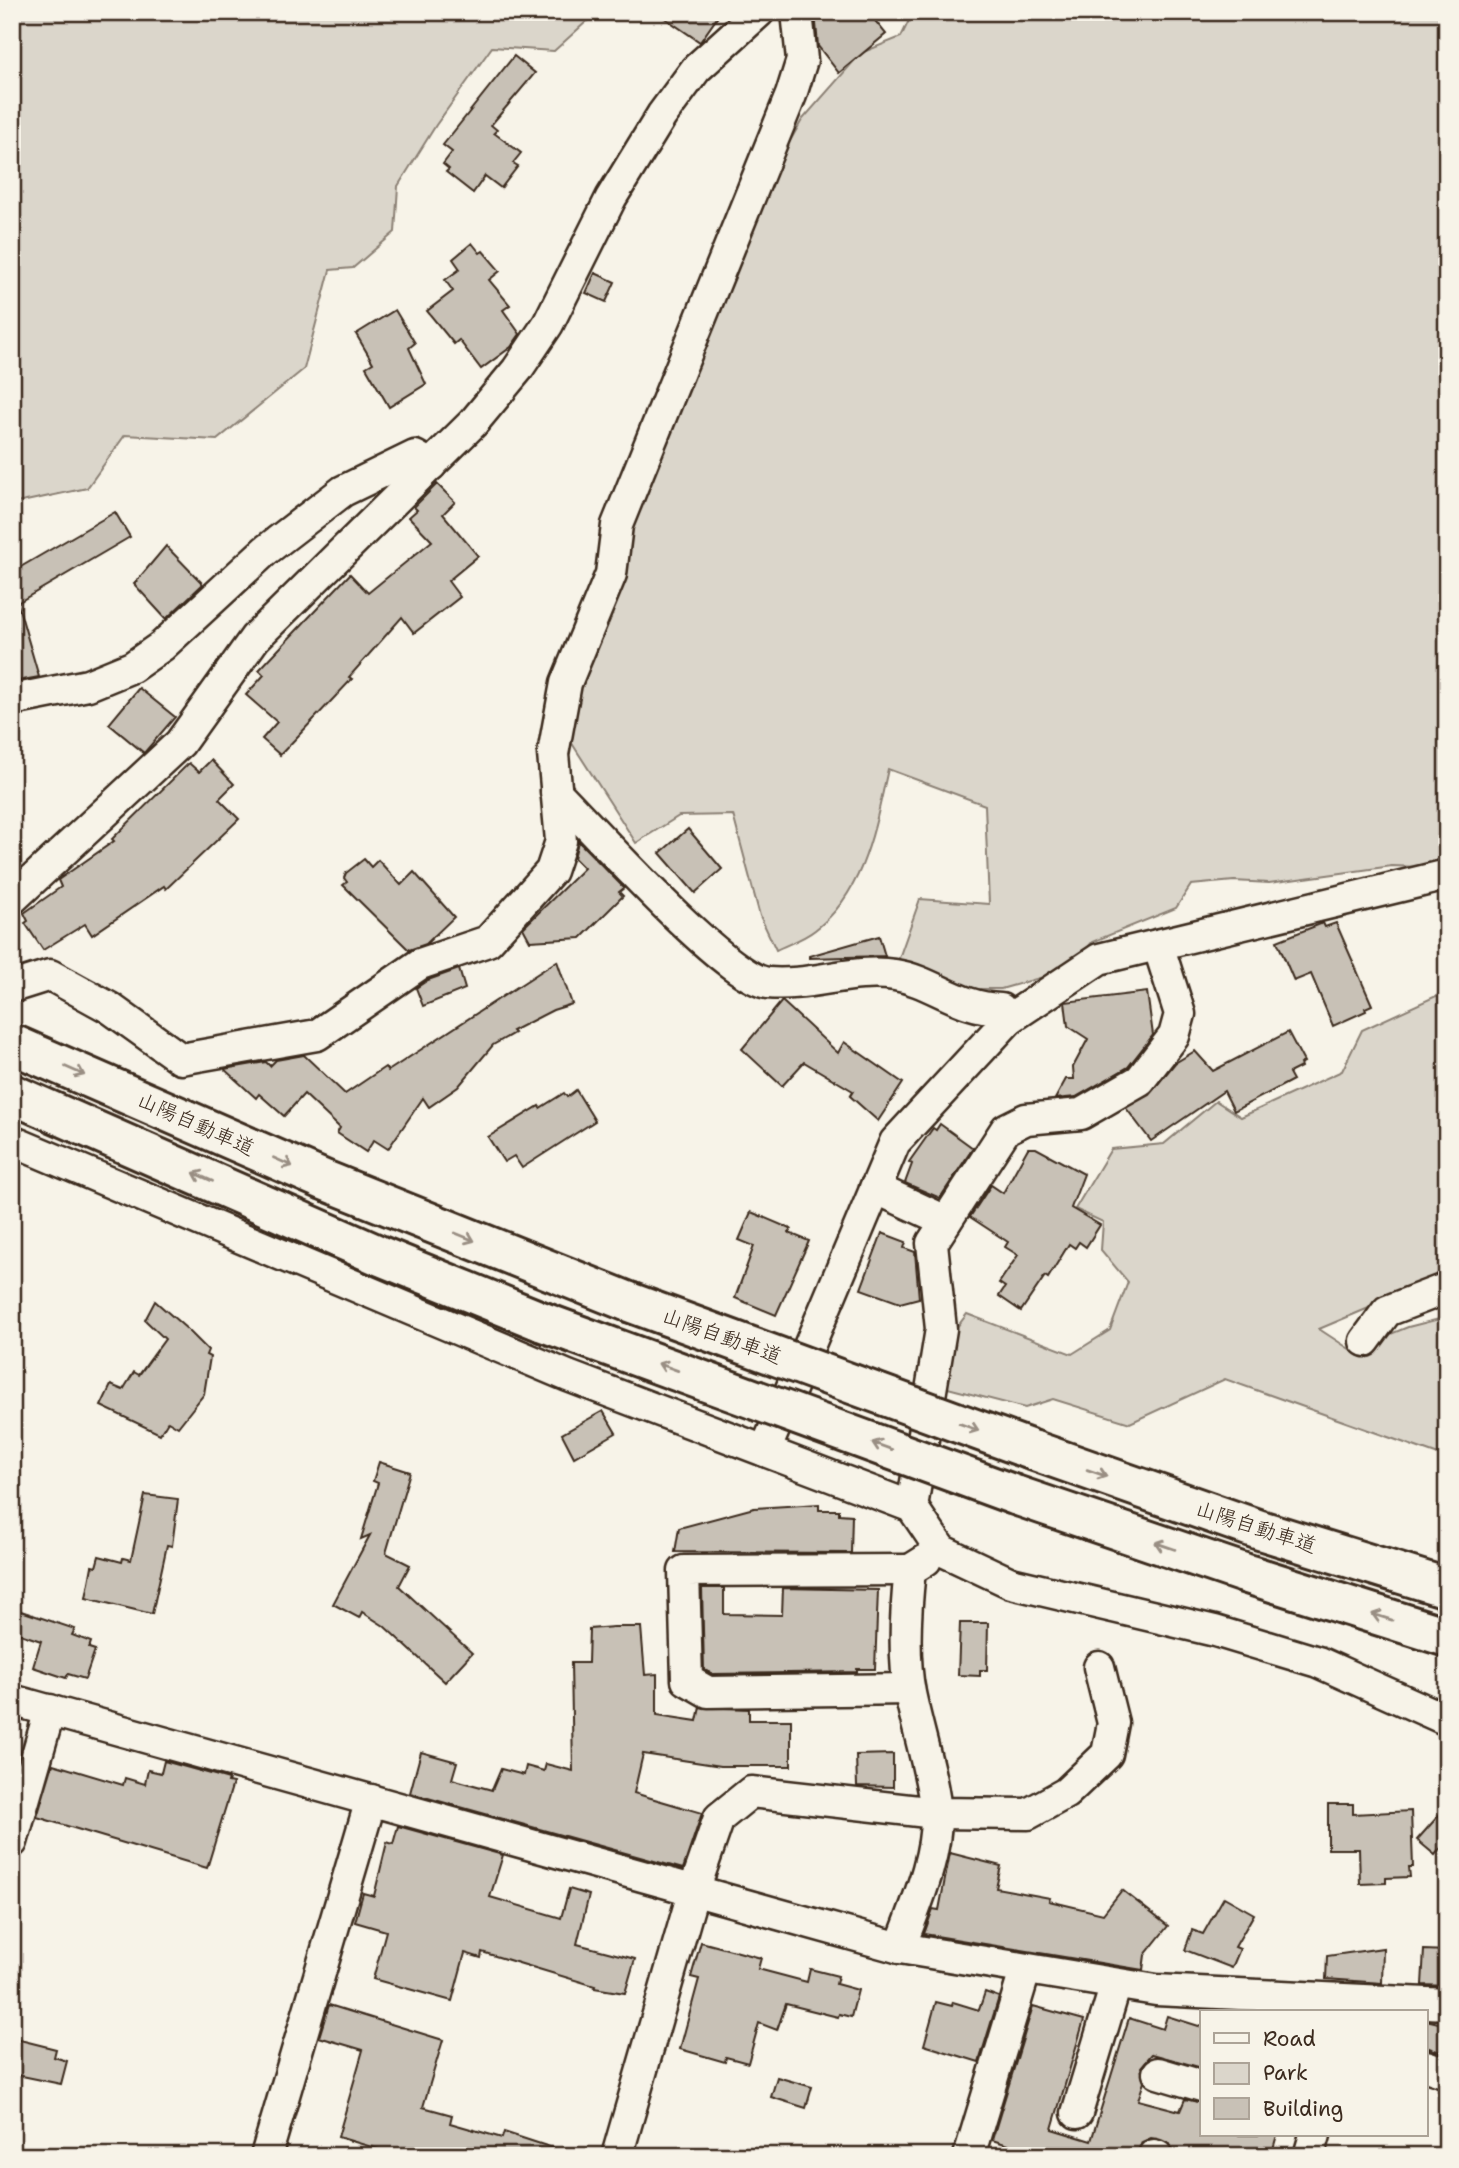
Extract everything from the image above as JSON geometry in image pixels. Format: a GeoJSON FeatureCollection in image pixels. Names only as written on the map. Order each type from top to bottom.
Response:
{"type":"FeatureCollection","features":[{"type":"Feature","properties":{"kind":"highway","name":"山陽自動車道"},"geometry":{"type":"LineString","coordinates":[[12,1044],[402,1211],[629,1302],[1032,1450],[1260,1530],[1447,1588]]}},
{"type":"Feature","properties":{"kind":"highway"},"geometry":{"type":"LineString","coordinates":[[12,1094],[378,1255],[543,1321],[1015,1495],[1244,1573],[1447,1637]]}},
{"type":"Feature","properties":{"kind":"street"},"geometry":{"type":"LineString","coordinates":[[12,899],[180,743],[255,638],[482,412],[517,370],[548,324],[611,198],[662,115],[696,69],[759,12]]}},
{"type":"Feature","properties":{"kind":"street"},"geometry":{"type":"LineString","coordinates":[[12,988],[50,975],[110,1008],[181,1059],[317,1035],[420,964],[488,941],[551,871],[561,841],[553,754],[566,683],[611,574],[617,525],[791,95],[802,60],[797,12]]}},
{"type":"Feature","properties":{"kind":"street"},"geometry":{"type":"LineString","coordinates":[[12,700],[88,685],[132,667],[162,646],[265,551],[344,491],[415,456],[431,465]]}},
{"type":"Feature","properties":{"kind":"street"},"geometry":{"type":"LineString","coordinates":[[556,792],[708,946],[748,975],[767,983],[850,975],[896,975],[978,1008],[1001,1009],[1009,1019]]}},
{"type":"Feature","properties":{"kind":"street"},"geometry":{"type":"LineString","coordinates":[[765,1451],[895,1142],[1009,1019],[1099,959],[1447,875]]}},
{"type":"Feature","properties":{"kind":"street"},"geometry":{"type":"LineString","coordinates":[[912,1507],[942,1329],[932,1243],[1006,1129],[1026,1119],[1081,1114],[1140,1080],[1174,1036],[1180,1014],[1158,945]]}},
{"type":"Feature","properties":{"kind":"street"},"geometry":{"type":"LineString","coordinates":[[12,1141],[568,1376],[912,1507],[941,1550],[1012,1583],[1215,1631],[1318,1662],[1447,1720]]}},
{"type":"Feature","properties":{"kind":"street"},"geometry":{"type":"LineString","coordinates":[[876,1188],[946,1221]]}},
{"type":"Feature","properties":{"kind":"street"},"geometry":{"type":"LineString","coordinates":[[1364,1341],[1387,1311],[1447,1288]]}},
{"type":"Feature","properties":{"kind":"street"},"geometry":{"type":"LineString","coordinates":[[909,1689],[708,1692],[687,1680],[684,1571],[910,1570],[941,1550]]}},
{"type":"Feature","properties":{"kind":"street"},"geometry":{"type":"LineString","coordinates":[[900,1948],[923,1882],[933,1843],[936,1813],[909,1689],[907,1598],[910,1570]]}},
{"type":"Feature","properties":{"kind":"street"},"geometry":{"type":"LineString","coordinates":[[617,2156],[693,1893],[719,1818],[751,1791],[936,1813],[1028,1814],[1066,1793],[1107,1754],[1114,1723],[1099,1667]]}},
{"type":"Feature","properties":{"kind":"street"},"geometry":{"type":"LineString","coordinates":[[12,1700],[693,1893],[900,1948],[1025,1971],[1156,1990],[1353,2006],[1447,2004]]}},
{"type":"Feature","properties":{"kind":"street"},"geometry":{"type":"LineString","coordinates":[[12,1842],[50,1710]]}},
{"type":"Feature","properties":{"kind":"street"},"geometry":{"type":"LineString","coordinates":[[266,2156],[371,1800]]}},
{"type":"Feature","properties":{"kind":"street"},"geometry":{"type":"LineString","coordinates":[[969,2156],[1025,1971]]}},
{"type":"Feature","properties":{"kind":"street"},"geometry":{"type":"LineString","coordinates":[[1077,2113],[1116,1984]]}},
{"type":"Feature","properties":{"kind":"street"},"geometry":{"type":"LineString","coordinates":[[1428,2067],[1447,2073]]}},
{"type":"Feature","properties":{"kind":"street"},"geometry":{"type":"LineString","coordinates":[[1158,2073],[1200,2084]]}},
{"type":"Feature","properties":{"kind":"street"},"geometry":{"type":"LineString","coordinates":[[1309,2156],[1315,2136]]}},
{"type":"Feature","properties":{"kind":"green space"},"geometry":{"type":"Polygon","coordinates":[[[12,12],[597,12],[554,51],[492,47],[436,125],[398,186],[395,232],[353,268],[330,270],[304,369],[217,440],[125,435],[87,488],[12,504],[12,12]]]}},
{"type":"Feature","properties":{"kind":"green space"},"geometry":{"type":"Polygon","coordinates":[[[913,12],[1447,12],[1447,868],[1392,866],[1269,883],[1234,881],[1191,885],[1176,908],[1092,942],[1071,969],[1001,989],[948,989],[898,961],[920,899],[989,904],[985,805],[888,769],[865,857],[846,897],[832,915],[815,930],[776,950],[760,916],[733,815],[679,816],[636,843],[564,731],[578,699],[628,531],[762,190],[802,120],[861,53],[901,37],[913,12]]]}},
{"type":"Feature","properties":{"kind":"green space"},"geometry":{"type":"Polygon","coordinates":[[[1447,991],[1447,1275],[1319,1329],[1351,1350],[1408,1327],[1447,1317],[1447,1458],[1225,1379],[1130,1423],[1053,1399],[1025,1408],[940,1386],[941,1348],[967,1314],[1072,1354],[1110,1330],[1128,1282],[1101,1250],[1103,1222],[1075,1209],[1111,1149],[1164,1144],[1216,1101],[1241,1117],[1342,1071],[1362,1030],[1447,991]]]}},
{"type":"Feature","properties":{"kind":"building"},"geometry":{"type":"Polygon","coordinates":[[[656,12],[721,12],[700,42],[656,12]]]}},
{"type":"Feature","properties":{"kind":"building"},"geometry":{"type":"Polygon","coordinates":[[[815,12],[868,12],[886,34],[839,73],[818,46],[815,12]]]}},
{"type":"Feature","properties":{"kind":"building"},"geometry":{"type":"Polygon","coordinates":[[[514,56],[535,73],[491,125],[497,130],[494,133],[521,153],[513,163],[518,166],[501,188],[485,176],[473,193],[446,172],[449,169],[443,164],[452,152],[443,145],[514,56]]]}},
{"type":"Feature","properties":{"kind":"building"},"geometry":{"type":"Polygon","coordinates":[[[472,243],[480,253],[483,251],[500,271],[489,280],[510,305],[503,310],[520,334],[511,347],[481,369],[459,340],[454,344],[427,311],[453,291],[445,280],[460,269],[453,259],[472,243]]]}},
{"type":"Feature","properties":{"kind":"building"},"geometry":{"type":"Polygon","coordinates":[[[595,273],[615,282],[606,302],[586,293],[595,273]]]}},
{"type":"Feature","properties":{"kind":"building"},"geometry":{"type":"Polygon","coordinates":[[[395,310],[415,343],[409,348],[426,384],[389,407],[366,367],[373,363],[356,334],[395,310]]]}},
{"type":"Feature","properties":{"kind":"building"},"geometry":{"type":"Polygon","coordinates":[[[437,484],[455,502],[443,514],[478,556],[448,581],[460,597],[414,633],[402,617],[349,677],[352,679],[280,755],[262,739],[277,722],[246,695],[264,675],[259,670],[350,574],[368,593],[432,541],[409,517],[417,510],[414,507],[437,484]]]}},
{"type":"Feature","properties":{"kind":"building"},"geometry":{"type":"Polygon","coordinates":[[[115,512],[130,537],[14,605],[18,605],[39,677],[12,682],[12,572],[115,512]]]}},
{"type":"Feature","properties":{"kind":"building"},"geometry":{"type":"Polygon","coordinates":[[[166,546],[203,584],[166,619],[134,584],[166,546]]]}},
{"type":"Feature","properties":{"kind":"building"},"geometry":{"type":"Polygon","coordinates":[[[139,688],[175,717],[144,753],[109,724],[139,688]]]}},
{"type":"Feature","properties":{"kind":"building"},"geometry":{"type":"Polygon","coordinates":[[[211,760],[234,784],[219,799],[239,819],[166,889],[164,886],[92,935],[85,924],[43,950],[25,923],[28,921],[24,913],[61,887],[58,880],[114,841],[112,839],[189,763],[199,772],[211,760]]]}},
{"type":"Feature","properties":{"kind":"building"},"geometry":{"type":"Polygon","coordinates":[[[688,829],[722,869],[695,893],[660,853],[688,829]]]}},
{"type":"Feature","properties":{"kind":"building"},"geometry":{"type":"Polygon","coordinates":[[[578,841],[624,888],[619,892],[623,896],[581,938],[530,941],[523,928],[584,868],[574,858],[578,841]]]}},
{"type":"Feature","properties":{"kind":"building"},"geometry":{"type":"Polygon","coordinates":[[[364,859],[371,867],[378,860],[401,885],[414,872],[454,917],[426,944],[409,950],[343,885],[347,882],[344,878],[346,873],[364,859]]]}},
{"type":"Feature","properties":{"kind":"building"},"geometry":{"type":"Polygon","coordinates":[[[1323,923],[1325,927],[1336,923],[1372,1005],[1365,1008],[1366,1011],[1333,1026],[1311,974],[1294,981],[1277,941],[1323,923]]]}},
{"type":"Feature","properties":{"kind":"building"},"geometry":{"type":"Polygon","coordinates":[[[879,936],[885,956],[809,958],[809,956],[879,936]]]}},
{"type":"Feature","properties":{"kind":"building"},"geometry":{"type":"Polygon","coordinates":[[[557,961],[572,1004],[553,1010],[512,1031],[514,1033],[493,1045],[458,1087],[429,1107],[423,1098],[388,1149],[374,1140],[366,1152],[337,1133],[340,1128],[304,1094],[284,1116],[259,1094],[256,1098],[224,1069],[266,1062],[270,1066],[276,1060],[304,1055],[345,1094],[385,1067],[388,1071],[557,961]]]}},
{"type":"Feature","properties":{"kind":"building"},"geometry":{"type":"Polygon","coordinates":[[[459,969],[465,989],[423,1006],[416,988],[428,980],[459,969]]]}},
{"type":"Feature","properties":{"kind":"building"},"geometry":{"type":"Polygon","coordinates":[[[1147,992],[1153,1035],[1128,1067],[1076,1097],[1055,1099],[1066,1079],[1074,1079],[1073,1067],[1088,1039],[1068,1026],[1065,1002],[1147,992]]]}},
{"type":"Feature","properties":{"kind":"building"},"geometry":{"type":"Polygon","coordinates":[[[782,1001],[838,1053],[844,1042],[903,1083],[878,1121],[850,1096],[853,1091],[804,1062],[782,1086],[742,1049],[782,1001]]]}},
{"type":"Feature","properties":{"kind":"building"},"geometry":{"type":"Polygon","coordinates":[[[1288,1032],[1304,1062],[1300,1064],[1301,1067],[1289,1073],[1293,1080],[1234,1111],[1224,1091],[1151,1141],[1126,1108],[1149,1095],[1175,1063],[1195,1051],[1213,1071],[1288,1032]]]}},
{"type":"Feature","properties":{"kind":"building"},"geometry":{"type":"Polygon","coordinates":[[[576,1090],[595,1121],[522,1168],[514,1156],[504,1162],[488,1137],[539,1106],[540,1108],[564,1093],[567,1097],[576,1090]]]}},
{"type":"Feature","properties":{"kind":"building"},"geometry":{"type":"Polygon","coordinates":[[[940,1124],[973,1148],[940,1198],[905,1183],[912,1164],[909,1162],[933,1128],[936,1130],[940,1124]]]}},
{"type":"Feature","properties":{"kind":"building"},"geometry":{"type":"Polygon","coordinates":[[[1028,1148],[1036,1148],[1084,1174],[1071,1208],[1100,1225],[1086,1247],[1079,1242],[1075,1248],[1069,1244],[1048,1278],[1045,1276],[1021,1311],[999,1296],[1005,1287],[999,1283],[1018,1255],[1005,1247],[1008,1242],[970,1217],[991,1185],[1003,1193],[1028,1148]]]}},
{"type":"Feature","properties":{"kind":"building"},"geometry":{"type":"Polygon","coordinates":[[[751,1212],[791,1229],[789,1233],[809,1241],[776,1315],[735,1298],[754,1246],[739,1240],[751,1212]]]}},
{"type":"Feature","properties":{"kind":"building"},"geometry":{"type":"Polygon","coordinates":[[[882,1233],[906,1242],[904,1248],[915,1252],[919,1298],[900,1303],[861,1289],[882,1233]]]}},
{"type":"Feature","properties":{"kind":"building"},"geometry":{"type":"Polygon","coordinates":[[[155,1301],[208,1350],[206,1355],[210,1357],[204,1394],[178,1427],[168,1421],[160,1434],[101,1406],[111,1385],[123,1390],[134,1372],[139,1375],[165,1339],[145,1320],[155,1301]]]}},
{"type":"Feature","properties":{"kind":"building"},"geometry":{"type":"Polygon","coordinates":[[[603,1411],[616,1433],[574,1457],[562,1434],[603,1411]]]}},
{"type":"Feature","properties":{"kind":"building"},"geometry":{"type":"Polygon","coordinates":[[[379,1462],[410,1472],[386,1553],[410,1565],[399,1586],[472,1653],[445,1682],[384,1626],[362,1612],[359,1618],[333,1604],[370,1535],[361,1539],[378,1483],[373,1481],[379,1462]]]}},
{"type":"Feature","properties":{"kind":"building"},"geometry":{"type":"Polygon","coordinates":[[[145,1495],[178,1499],[172,1546],[167,1545],[152,1614],[86,1598],[92,1566],[96,1567],[99,1556],[122,1562],[123,1558],[131,1560],[145,1495]]]}},
{"type":"Feature","properties":{"kind":"building"},"geometry":{"type":"Polygon","coordinates":[[[819,1504],[819,1510],[839,1510],[839,1514],[852,1515],[851,1553],[675,1552],[679,1528],[754,1508],[819,1504]]]}},
{"type":"Feature","properties":{"kind":"building"},"geometry":{"type":"Polygon","coordinates":[[[702,1588],[724,1588],[724,1614],[782,1615],[783,1588],[878,1590],[875,1669],[857,1669],[857,1672],[713,1674],[704,1670],[702,1588]]]}},
{"type":"Feature","properties":{"kind":"building"},"geometry":{"type":"Polygon","coordinates":[[[12,1608],[75,1629],[72,1635],[91,1642],[89,1648],[95,1650],[85,1679],[68,1674],[66,1678],[33,1667],[41,1641],[14,1632],[12,1608]]]}},
{"type":"Feature","properties":{"kind":"building"},"geometry":{"type":"Polygon","coordinates":[[[960,1623],[988,1623],[987,1670],[980,1670],[980,1676],[958,1675],[960,1623]]]}},
{"type":"Feature","properties":{"kind":"building"},"geometry":{"type":"Polygon","coordinates":[[[641,1627],[645,1675],[657,1674],[657,1715],[697,1721],[700,1707],[749,1709],[749,1720],[791,1720],[791,1766],[721,1766],[643,1754],[634,1793],[702,1813],[683,1869],[410,1793],[421,1752],[457,1762],[452,1779],[492,1790],[501,1769],[524,1775],[526,1766],[544,1771],[546,1764],[573,1771],[571,1663],[588,1663],[589,1629],[641,1627]]]}},
{"type":"Feature","properties":{"kind":"building"},"geometry":{"type":"Polygon","coordinates":[[[893,1754],[893,1787],[857,1786],[856,1755],[893,1754]]]}},
{"type":"Feature","properties":{"kind":"building"},"geometry":{"type":"Polygon","coordinates":[[[164,1761],[229,1779],[228,1782],[233,1783],[207,1868],[37,1817],[53,1764],[123,1785],[125,1778],[145,1784],[148,1770],[161,1773],[164,1761]]]}},
{"type":"Feature","properties":{"kind":"building"},"geometry":{"type":"Polygon","coordinates":[[[1328,1804],[1353,1804],[1353,1814],[1411,1811],[1413,1867],[1409,1867],[1410,1877],[1386,1878],[1386,1883],[1360,1884],[1359,1849],[1328,1849],[1328,1804]]]}},
{"type":"Feature","properties":{"kind":"building"},"geometry":{"type":"Polygon","coordinates":[[[1447,1806],[1447,1841],[1435,1855],[1417,1840],[1447,1806]]]}},
{"type":"Feature","properties":{"kind":"building"},"geometry":{"type":"Polygon","coordinates":[[[398,1826],[503,1855],[490,1897],[561,1918],[569,1889],[589,1895],[577,1944],[635,1959],[625,1993],[594,1988],[595,1986],[482,1952],[481,1958],[465,1953],[452,2001],[373,1979],[386,1931],[355,1922],[363,1893],[374,1896],[387,1842],[393,1844],[398,1826]]]}},
{"type":"Feature","properties":{"kind":"building"},"geometry":{"type":"Polygon","coordinates":[[[950,1853],[1001,1866],[996,1888],[1050,1898],[1049,1901],[1103,1914],[1122,1890],[1168,1926],[1145,1955],[1143,1970],[924,1934],[933,1909],[939,1910],[950,1853]]]}},
{"type":"Feature","properties":{"kind":"building"},"geometry":{"type":"Polygon","coordinates":[[[1224,1897],[1254,1914],[1235,1947],[1240,1949],[1232,1968],[1185,1950],[1192,1930],[1203,1934],[1224,1897]]]}},
{"type":"Feature","properties":{"kind":"building"},"geometry":{"type":"Polygon","coordinates":[[[701,1942],[761,1958],[758,1969],[807,1982],[810,1969],[838,1976],[836,1984],[858,1990],[851,2017],[839,2014],[838,2017],[786,2004],[777,2030],[759,2023],[748,2063],[726,2057],[725,2062],[680,2049],[699,1979],[691,1977],[701,1942]]]}},
{"type":"Feature","properties":{"kind":"building"},"geometry":{"type":"Polygon","coordinates":[[[1383,1948],[1382,1983],[1326,1979],[1327,1956],[1383,1948]]]}},
{"type":"Feature","properties":{"kind":"building"},"geometry":{"type":"Polygon","coordinates":[[[1424,1950],[1447,1951],[1447,1986],[1422,1985],[1424,1950]]]}},
{"type":"Feature","properties":{"kind":"building"},"geometry":{"type":"Polygon","coordinates":[[[985,1992],[999,1997],[979,2062],[924,2045],[936,2002],[952,2006],[953,2002],[979,2010],[985,1992]]]}},
{"type":"Feature","properties":{"kind":"building"},"geometry":{"type":"Polygon","coordinates":[[[329,2005],[443,2040],[423,2107],[452,2115],[450,2123],[502,2138],[504,2132],[565,2152],[564,2156],[402,2156],[338,2137],[363,2050],[319,2037],[329,2005]]]}},
{"type":"Feature","properties":{"kind":"building"},"geometry":{"type":"Polygon","coordinates":[[[1033,2006],[1084,2020],[1052,2129],[1091,2141],[1129,2018],[1163,2029],[1167,2016],[1200,2026],[1200,2067],[1152,2054],[1141,2067],[1144,2082],[1138,2100],[1180,2111],[1185,2099],[1200,2103],[1200,2136],[1277,2136],[1271,2156],[1174,2156],[1170,2144],[1151,2138],[1142,2142],[1137,2156],[1045,2156],[992,2140],[1033,2006]]]}},
{"type":"Feature","properties":{"kind":"building"},"geometry":{"type":"Polygon","coordinates":[[[1428,2020],[1447,2025],[1443,2053],[1428,2048],[1428,2020]]]}},
{"type":"Feature","properties":{"kind":"building"},"geometry":{"type":"Polygon","coordinates":[[[12,2038],[56,2049],[54,2057],[67,2061],[61,2084],[12,2074],[12,2038]]]}},
{"type":"Feature","properties":{"kind":"building"},"geometry":{"type":"Polygon","coordinates":[[[777,2077],[812,2087],[806,2108],[771,2097],[777,2077]]]}}]}
